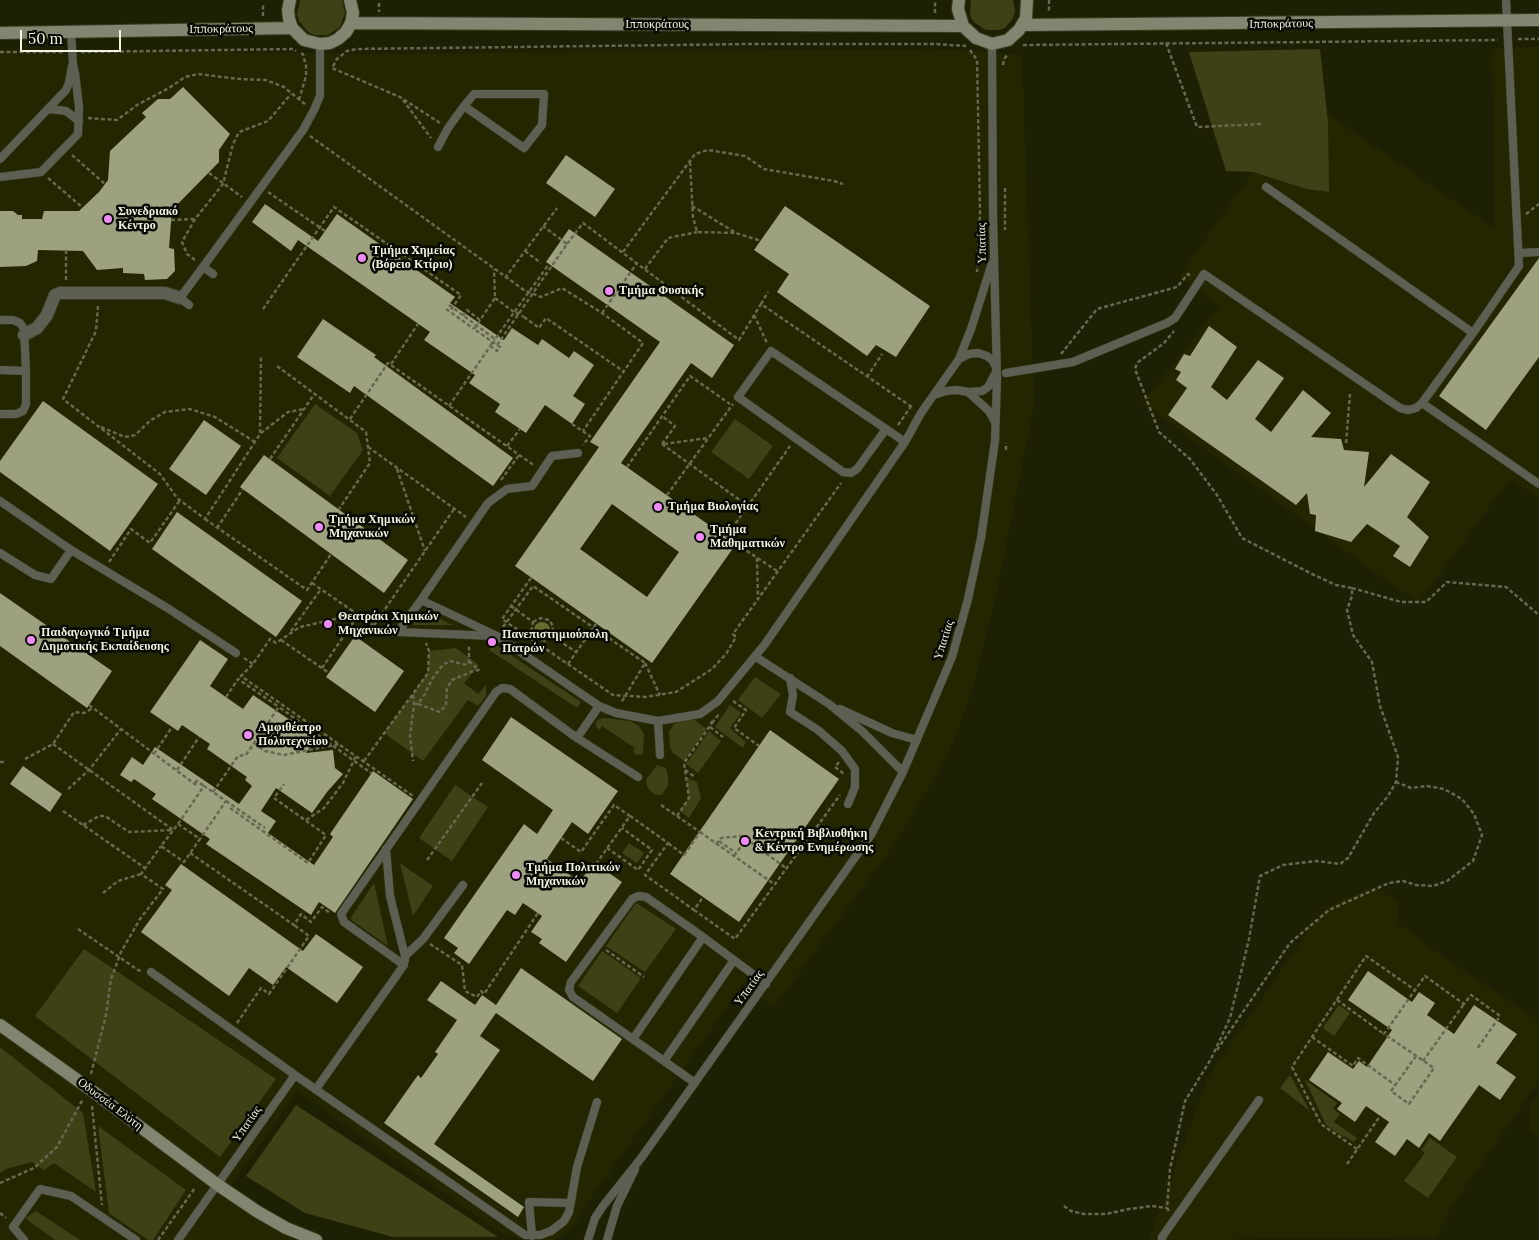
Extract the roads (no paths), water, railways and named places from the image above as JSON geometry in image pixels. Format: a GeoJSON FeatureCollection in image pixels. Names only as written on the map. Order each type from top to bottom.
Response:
{"type":"FeatureCollection","features":[{"type":"Feature","properties":{"kind":"street"},"geometry":{"type":"LineString","coordinates":[[290,0],[288,10],[292,28],[304,40],[320,44],[330,43],[346,32],[353,13],[350,0]]}},
{"type":"Feature","properties":{"kind":"street"},"geometry":{"type":"LineString","coordinates":[[959,0],[958,9],[963,26],[976,38],[992,44],[1008,40],[1023,25],[1027,11],[1027,0]]}},
{"type":"Feature","properties":{"kind":"street","name":"Ιπποκράτους"},"geometry":{"type":"LineString","coordinates":[[1023,25],[1539,20]]}},
{"type":"Feature","properties":{"kind":"street","name":"Ιπποκράτους"},"geometry":{"type":"LineString","coordinates":[[350,23],[963,26]]}},
{"type":"Feature","properties":{"kind":"street","name":"Ιπποκράτους"},"geometry":{"type":"LineString","coordinates":[[0,33],[292,28]]}},
{"type":"Feature","properties":{"kind":"street"},"geometry":{"type":"LineString","coordinates":[[24,335],[37,328],[47,315],[56,295],[98,292],[164,292],[185,302]]}},
{"type":"Feature","properties":{"kind":"street","name":"Οδυσσέα Ελύτη"},"geometry":{"type":"LineString","coordinates":[[0,1025],[89,1088],[218,1185],[272,1221],[316,1240]]}},
{"type":"Feature","properties":{"kind":"lane"},"geometry":{"type":"LineString","coordinates":[[1006,373],[1073,362],[1140,335],[1175,318],[1204,274],[1400,408],[1408,410],[1416,408],[1422,403],[1473,333],[1519,266],[1506,0]]}},
{"type":"Feature","properties":{"kind":"lane"},"geometry":{"type":"LineString","coordinates":[[0,177],[41,172],[77,137],[80,129],[76,73],[73,64],[70,32]]}},
{"type":"Feature","properties":{"kind":"lane"},"geometry":{"type":"LineString","coordinates":[[185,302],[203,267],[303,130],[314,110],[320,96],[320,44]]}},
{"type":"Feature","properties":{"kind":"lane","name":"Υπατίας"},"geometry":{"type":"LineString","coordinates":[[588,1240],[602,1206],[642,1157],[871,835],[903,772],[952,657],[968,598],[981,538],[995,441],[997,370],[992,44]]}},
{"type":"Feature","properties":{"kind":"lane"},"geometry":{"type":"LineString","coordinates":[[0,160],[66,90],[73,64]]}},
{"type":"Feature","properties":{"kind":"lane"},"geometry":{"type":"LineString","coordinates":[[438,147],[448,128],[464,106],[474,94],[544,94],[542,125],[524,148],[464,106]]}},
{"type":"Feature","properties":{"kind":"lane"},"geometry":{"type":"LineString","coordinates":[[49,109],[66,111],[79,119]]}},
{"type":"Feature","properties":{"kind":"lane"},"geometry":{"type":"LineString","coordinates":[[1266,188],[1473,333]]}},
{"type":"Feature","properties":{"kind":"lane"},"geometry":{"type":"LineString","coordinates":[[1519,253],[1539,252]]}},
{"type":"Feature","properties":{"kind":"lane"},"geometry":{"type":"LineString","coordinates":[[421,600],[497,636],[599,706],[616,713],[658,721],[700,714],[718,701],[756,657],[905,442],[921,413],[959,359],[971,329],[994,255]]}},
{"type":"Feature","properties":{"kind":"lane"},"geometry":{"type":"LineString","coordinates":[[203,267],[214,274]]}},
{"type":"Feature","properties":{"kind":"lane"},"geometry":{"type":"LineString","coordinates":[[0,320],[20,322],[24,335],[26,371],[26,404],[23,411],[16,414],[0,414]]}},
{"type":"Feature","properties":{"kind":"lane"},"geometry":{"type":"LineString","coordinates":[[889,431],[857,469],[851,473],[843,472],[738,397],[771,350],[889,431],[905,442]]}},
{"type":"Feature","properties":{"kind":"lane"},"geometry":{"type":"LineString","coordinates":[[934,395],[957,390],[968,392],[982,391],[988,386],[997,370],[993,361],[987,356],[978,353],[969,354],[959,359]]}},
{"type":"Feature","properties":{"kind":"lane"},"geometry":{"type":"LineString","coordinates":[[0,370],[26,371]]}},
{"type":"Feature","properties":{"kind":"lane"},"geometry":{"type":"LineString","coordinates":[[968,392],[989,411],[996,424]]}},
{"type":"Feature","properties":{"kind":"lane"},"geometry":{"type":"LineString","coordinates":[[1422,403],[1539,484]]}},
{"type":"Feature","properties":{"kind":"lane"},"geometry":{"type":"LineString","coordinates":[[398,632],[488,503],[507,489],[532,486],[552,456],[578,452]]}},
{"type":"Feature","properties":{"kind":"lane"},"geometry":{"type":"LineString","coordinates":[[0,501],[71,550],[236,652]]}},
{"type":"Feature","properties":{"kind":"lane"},"geometry":{"type":"LineString","coordinates":[[0,553],[35,575],[51,579],[71,550]]}},
{"type":"Feature","properties":{"kind":"lane"},"geometry":{"type":"LineString","coordinates":[[382,632],[497,636]]}},
{"type":"Feature","properties":{"kind":"lane"},"geometry":{"type":"LineString","coordinates":[[756,657],[829,704],[862,731],[903,772]]}},
{"type":"Feature","properties":{"kind":"lane"},"geometry":{"type":"LineString","coordinates":[[790,678],[793,696],[790,712],[818,730],[842,751],[855,769],[855,788],[848,804]]}},
{"type":"Feature","properties":{"kind":"lane"},"geometry":{"type":"LineString","coordinates":[[405,961],[344,922],[341,914],[496,692],[502,688],[510,689],[577,738],[638,777]]}},
{"type":"Feature","properties":{"kind":"lane"},"geometry":{"type":"LineString","coordinates":[[829,704],[892,733],[917,740]]}},
{"type":"Feature","properties":{"kind":"lane"},"geometry":{"type":"LineString","coordinates":[[577,738],[599,706]]}},
{"type":"Feature","properties":{"kind":"lane"},"geometry":{"type":"LineString","coordinates":[[658,721],[660,755]]}},
{"type":"Feature","properties":{"kind":"lane"},"geometry":{"type":"LineString","coordinates":[[386,849],[390,896],[405,961]]}},
{"type":"Feature","properties":{"kind":"lane"},"geometry":{"type":"LineString","coordinates":[[316,1090],[405,961],[423,940],[463,885]]}},
{"type":"Feature","properties":{"kind":"lane"},"geometry":{"type":"LineString","coordinates":[[695,1083],[573,997],[569,990],[571,982],[632,900],[638,896],[646,897],[766,984]]}},
{"type":"Feature","properties":{"kind":"lane"},"geometry":{"type":"LineString","coordinates":[[633,1039],[703,937]]}},
{"type":"Feature","properties":{"kind":"lane"},"geometry":{"type":"LineString","coordinates":[[664,1061],[734,960]]}},
{"type":"Feature","properties":{"kind":"lane"},"geometry":{"type":"LineString","coordinates":[[151,972],[316,1090],[525,1235],[540,1235],[557,1227],[566,1218],[572,1203],[573,1183],[577,1167],[597,1102]]}},
{"type":"Feature","properties":{"kind":"lane","name":"Υπατίας"},"geometry":{"type":"LineString","coordinates":[[178,1240],[295,1075]]}},
{"type":"Feature","properties":{"kind":"lane"},"geometry":{"type":"LineString","coordinates":[[1162,1240],[1162,1237],[1260,1100]]}},
{"type":"Feature","properties":{"kind":"lane","name":"Υπατίας"},"geometry":{"type":"LineString","coordinates":[[607,1240],[617,1206],[642,1157]]}},
{"type":"Feature","properties":{"kind":"lane"},"geometry":{"type":"LineString","coordinates":[[24,1240],[14,1227],[40,1189],[71,1196],[136,1240]]}},
{"type":"Feature","properties":{"kind":"lane"},"geometry":{"type":"LineString","coordinates":[[532,1236],[530,1202],[572,1203]]}},
{"type":"Feature","properties":{"kind":"lane"},"geometry":{"type":"LineString","coordinates":[[119,1240],[125,1232]]}},
{"type":"Feature","properties":{"kind":"place","name":"Συνεδριακό Κέντρο"},"geometry":{"type":"Point","coordinates":[108,219]}},
{"type":"Feature","properties":{"kind":"place","name":"Τμήμα Xημείας (Βόρειο Κτίριο)"},"geometry":{"type":"Point","coordinates":[362,258]}},
{"type":"Feature","properties":{"kind":"place","name":"Τμήμα Φυσικής"},"geometry":{"type":"Point","coordinates":[609,291]}},
{"type":"Feature","properties":{"kind":"place","name":"Τμήμα Βιολογίας"},"geometry":{"type":"Point","coordinates":[658,507]}},
{"type":"Feature","properties":{"kind":"place","name":"Τμήμα Χημικών Μηχανικών"},"geometry":{"type":"Point","coordinates":[319,527]}},
{"type":"Feature","properties":{"kind":"place","name":"Τμήμα Μαθηματικών"},"geometry":{"type":"Point","coordinates":[700,537]}},
{"type":"Feature","properties":{"kind":"place","name":"Θεατράκι Χημικών Μηχανικών"},"geometry":{"type":"Point","coordinates":[328,624]}},
{"type":"Feature","properties":{"kind":"place","name":"Παιδαγωγικό Τμήμα Δημοτικής Εκπαίδευσης"},"geometry":{"type":"Point","coordinates":[31,640]}},
{"type":"Feature","properties":{"kind":"place","name":"Πανεπιστημιούπολη Πατρών"},"geometry":{"type":"Point","coordinates":[492,642]}},
{"type":"Feature","properties":{"kind":"place","name":"Αμφιθέατρο Πολυτεχνείου"},"geometry":{"type":"Point","coordinates":[248,735]}},
{"type":"Feature","properties":{"kind":"place","name":"Κεντρική Βιβλιοθήκη & Κέντρο Ενημέρωσης"},"geometry":{"type":"Point","coordinates":[745,841]}},
{"type":"Feature","properties":{"kind":"place","name":"Τμήμα Πολιτικών Μηχανικών"},"geometry":{"type":"Point","coordinates":[516,875]}}]}
